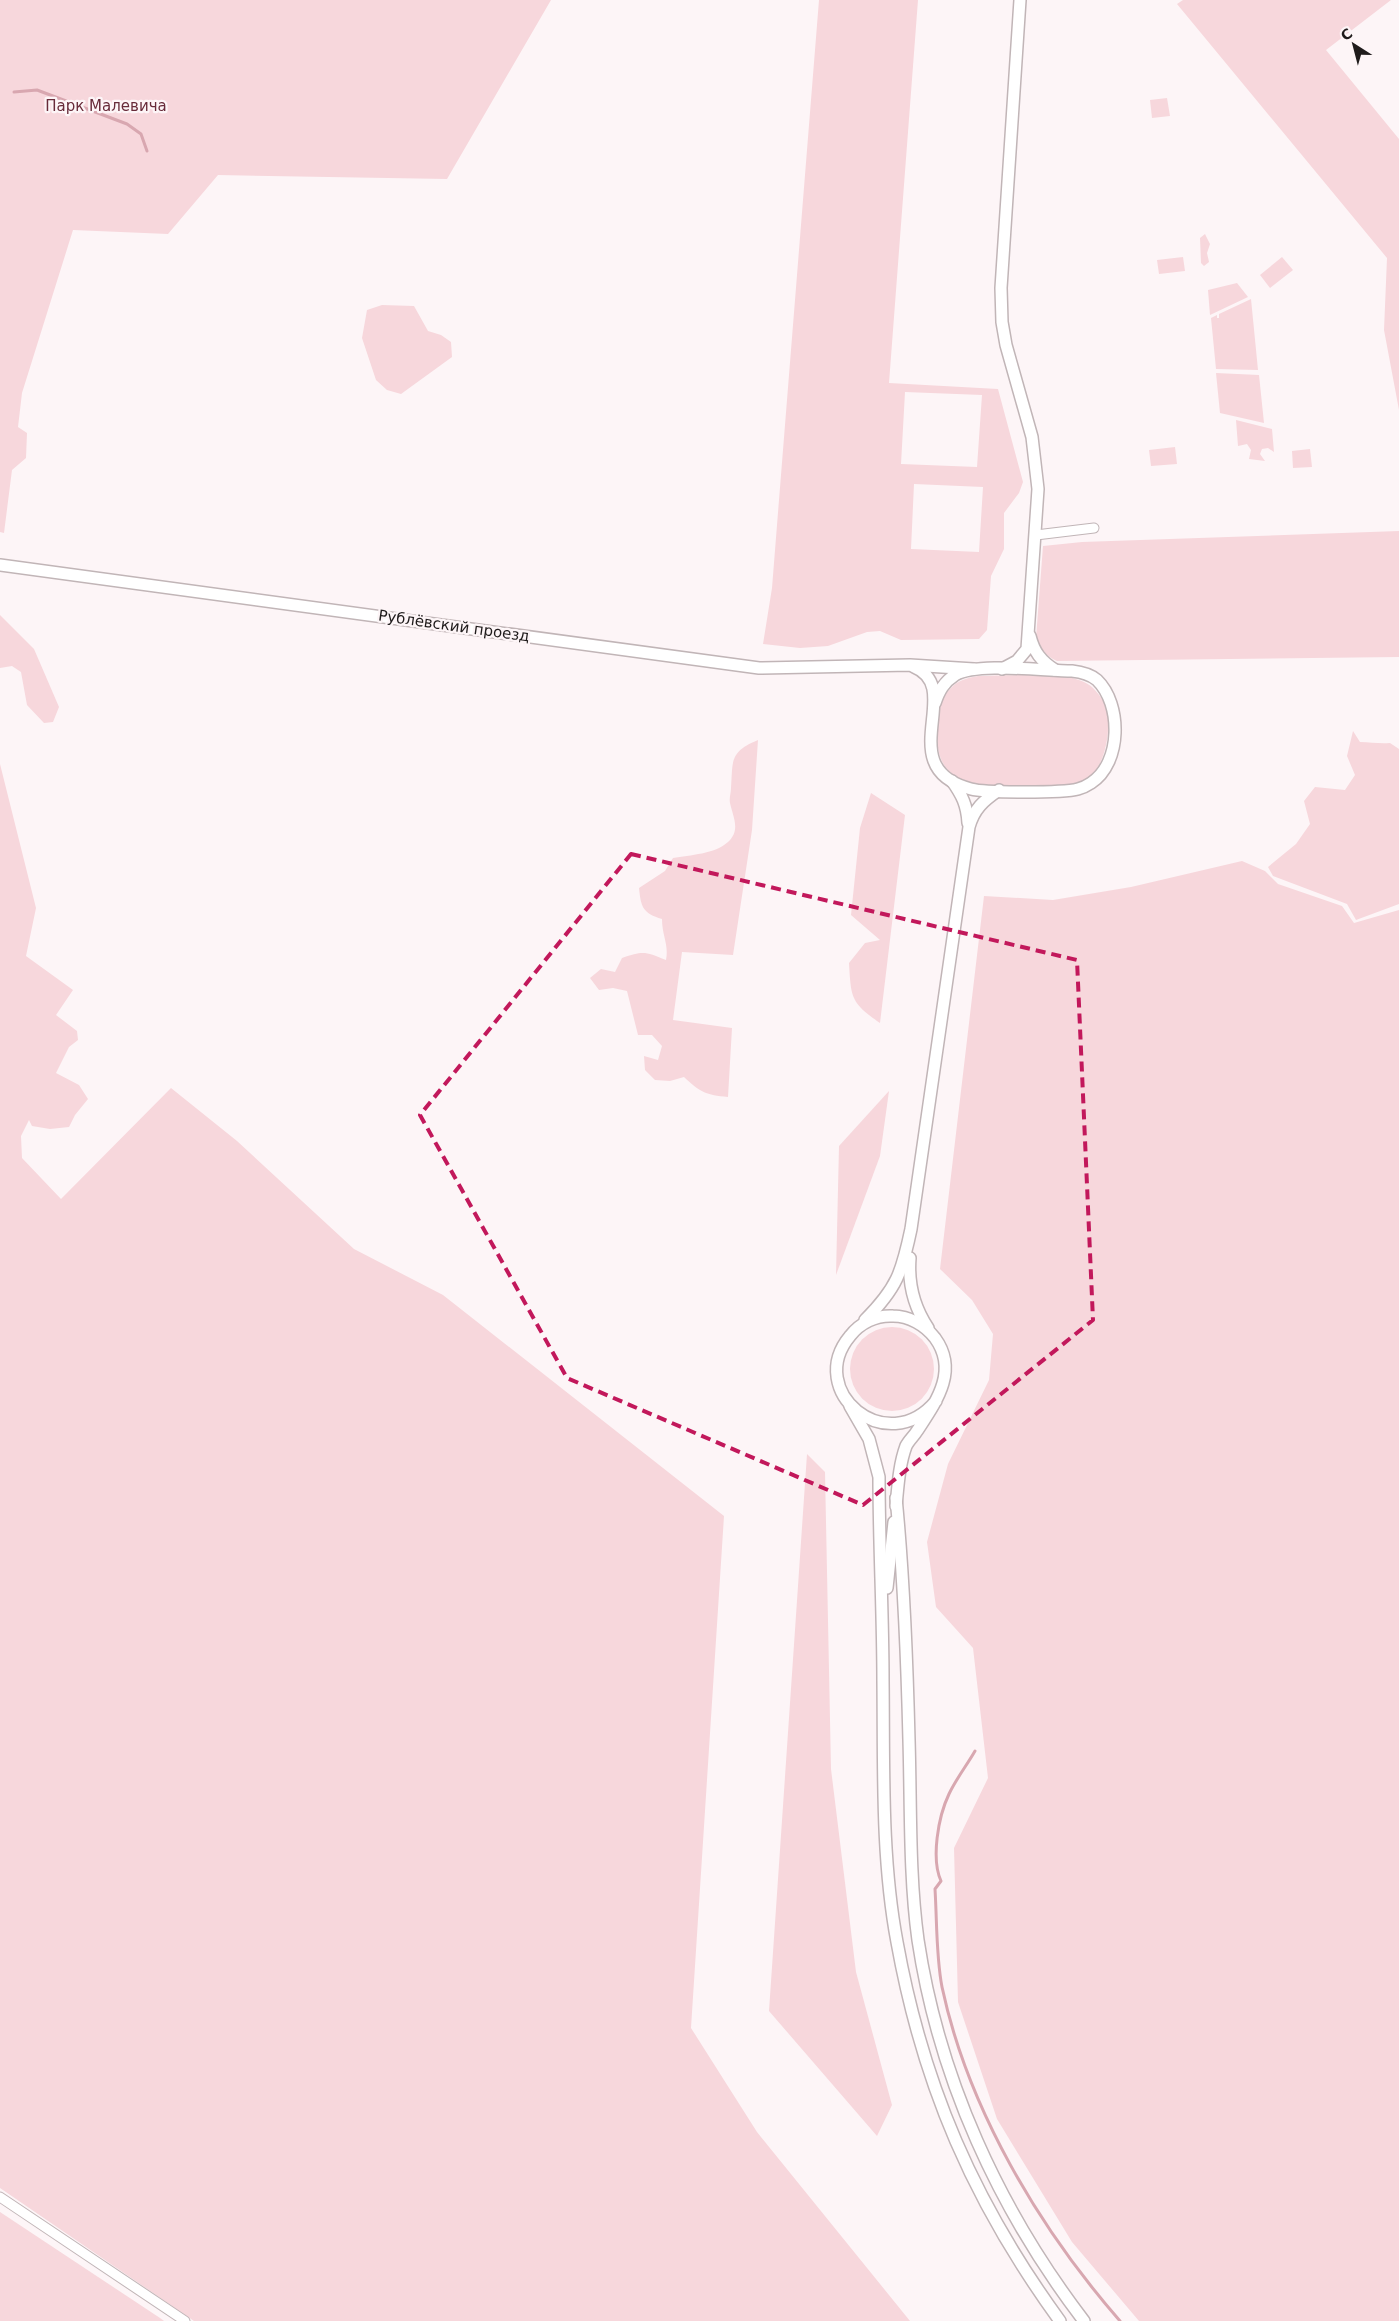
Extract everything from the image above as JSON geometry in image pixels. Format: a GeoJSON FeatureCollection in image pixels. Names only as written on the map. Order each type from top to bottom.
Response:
{"type":"FeatureCollection","features":[{"type":"Feature","properties":{"kind":"street"},"geometry":{"type":"LineString","coordinates":[[1002,669],[1022,656],[1027,648],[1038,489],[1032,437],[1006,345],[1002,322],[1001,288],[1020,0]]}},
{"type":"Feature","properties":{"kind":"street"},"geometry":{"type":"LineString","coordinates":[[1036,535],[1094,528]]}},
{"type":"Feature","properties":{"kind":"street","name":"Рублёвский проезд"},"geometry":{"type":"LineString","coordinates":[[0,565],[759,668],[910,665],[974,669]]}},
{"type":"Feature","properties":{"kind":"street"},"geometry":{"type":"LineString","coordinates":[[1029,634],[1033,648],[1038,656],[1045,664],[1057,671]]}},
{"type":"Feature","properties":{"kind":"street"},"geometry":{"type":"LineString","coordinates":[[910,665],[922,670],[930,678],[934,688],[935,703]]}},
{"type":"Feature","properties":{"kind":"street"},"geometry":{"type":"LineString","coordinates":[[952,781],[972,789],[1059,791],[1078,789],[1092,782],[1104,770],[1112,754],[1114,715],[1112,702],[1096,679],[1086,673],[974,669],[957,674],[947,681],[935,703],[930,726],[930,746],[934,762],[952,781],[965,802],[969,827]]}},
{"type":"Feature","properties":{"kind":"street"},"geometry":{"type":"LineString","coordinates":[[999,790],[982,801],[973,814],[969,827],[912,1228],[903,1266],[896,1284],[842,1347],[838,1364],[838,1382],[870,1439],[879,1477],[886,1832],[896,1940],[910,2005],[927,2066],[970,2174],[1025,2272],[1060,2321]]}},
{"type":"Feature","properties":{"kind":"street"},"geometry":{"type":"LineString","coordinates":[[883,1629],[899,1475],[907,1444],[936,1401],[944,1385],[946,1367],[938,1342],[921,1318],[910,1284],[912,1228]]}},
{"type":"Feature","properties":{"kind":"street"},"geometry":{"type":"LineString","coordinates":[[853,1332],[875,1318],[893,1316],[919,1323],[938,1342]]}},
{"type":"Feature","properties":{"kind":"street"},"geometry":{"type":"LineString","coordinates":[[850,1406],[872,1421],[899,1424],[924,1414],[936,1401]]}},
{"type":"Feature","properties":{"kind":"street"},"geometry":{"type":"LineString","coordinates":[[896,1498],[903,1561],[911,1837],[918,1938],[929,1996],[954,2084],[999,2188],[1041,2262],[1084,2321]]}},
{"type":"Feature","properties":{"kind":"street"},"geometry":{"type":"LineString","coordinates":[[0,2197],[185,2321]]}},
{"type":"Feature","properties":{"kind":"highlighted area"},"geometry":{"type":"Polygon","coordinates":[[[631,854],[1077,960],[1093,1320],[863,1505],[567,1378],[420,1115],[631,854]]]}},
{"type":"Feature","properties":{"kind":"green space","name":"Парк Малевича"},"geometry":{"type":"Polygon","coordinates":[[[0,0],[551,0],[447,179],[218,175],[168,234],[73,230],[22,393],[18,427],[27,433],[26,458],[12,470],[4,533],[0,532],[0,0]]]}},
{"type":"Feature","properties":{"kind":"green space"},"geometry":{"type":"Polygon","coordinates":[[[819,0],[918,0],[889,383],[998,389],[1023,482],[1019,493],[1004,513],[1004,549],[991,576],[987,630],[979,639],[901,640],[880,631],[867,632],[828,646],[800,648],[763,644],[772,588],[819,0]],[[905,392],[901,464],[977,467],[982,395],[905,392]],[[914,484],[911,549],[979,552],[983,487],[914,484]]]}},
{"type":"Feature","properties":{"kind":"green space"},"geometry":{"type":"Polygon","coordinates":[[[1183,0],[1391,0],[1326,50],[1399,139],[1399,410],[1384,330],[1387,258],[1177,4],[1183,0]]]}},
{"type":"Feature","properties":{"kind":"green space"},"geometry":{"type":"Polygon","coordinates":[[[1167,98],[1170,116],[1152,118],[1150,100],[1167,98]]]}},
{"type":"Feature","properties":{"kind":"green space"},"geometry":{"type":"Polygon","coordinates":[[[1205,234],[1210,244],[1207,253],[1209,262],[1204,266],[1201,263],[1200,238],[1205,234]]]}},
{"type":"Feature","properties":{"kind":"green space"},"geometry":{"type":"Polygon","coordinates":[[[1183,257],[1185,271],[1159,274],[1157,260],[1183,257]]]}},
{"type":"Feature","properties":{"kind":"green space"},"geometry":{"type":"Polygon","coordinates":[[[1282,257],[1293,270],[1270,288],[1260,275],[1282,257]]]}},
{"type":"Feature","properties":{"kind":"green space"},"geometry":{"type":"Polygon","coordinates":[[[1237,283],[1248,297],[1210,315],[1208,290],[1237,283]]]}},
{"type":"Feature","properties":{"kind":"green space"},"geometry":{"type":"Polygon","coordinates":[[[1251,299],[1258,370],[1216,369],[1211,318],[1217,315],[1217,318],[1219,318],[1219,314],[1251,299]]]}},
{"type":"Feature","properties":{"kind":"green space"},"geometry":{"type":"Polygon","coordinates":[[[382,305],[414,306],[428,331],[441,335],[451,342],[452,357],[401,394],[387,390],[376,380],[362,338],[367,310],[382,305]]]}},
{"type":"Feature","properties":{"kind":"green space"},"geometry":{"type":"Polygon","coordinates":[[[1216,373],[1259,375],[1264,423],[1220,413],[1216,373]]]}},
{"type":"Feature","properties":{"kind":"green space"},"geometry":{"type":"Polygon","coordinates":[[[1236,420],[1272,429],[1274,452],[1268,448],[1262,449],[1260,454],[1265,461],[1249,459],[1251,450],[1247,444],[1238,446],[1236,420]]]}},
{"type":"Feature","properties":{"kind":"green space"},"geometry":{"type":"Polygon","coordinates":[[[1175,447],[1177,464],[1151,466],[1149,450],[1175,447]]]}},
{"type":"Feature","properties":{"kind":"green space"},"geometry":{"type":"Polygon","coordinates":[[[1310,449],[1312,467],[1293,468],[1292,451],[1310,449]]]}},
{"type":"Feature","properties":{"kind":"green space"},"geometry":{"type":"Polygon","coordinates":[[[1399,531],[1399,657],[1057,661],[1042,649],[1036,638],[1043,546],[1082,542],[1399,531]]]}},
{"type":"Feature","properties":{"kind":"green space"},"geometry":{"type":"Polygon","coordinates":[[[0,615],[34,649],[59,707],[53,722],[44,723],[27,705],[21,672],[12,666],[0,668],[0,615]]]}},
{"type":"Feature","properties":{"kind":"green space"},"geometry":{"type":"Polygon","coordinates":[[[978,676],[1062,676],[1084,682],[1090,686],[1099,694],[1105,704],[1108,721],[1104,754],[1095,772],[1080,783],[1059,786],[981,785],[962,780],[954,775],[943,763],[938,748],[937,731],[940,708],[944,696],[954,685],[963,680],[978,676]]]}},
{"type":"Feature","properties":{"kind":"green space"},"geometry":{"type":"Polygon","coordinates":[[[1353,731],[1360,742],[1390,743],[1399,749],[1399,904],[1356,920],[1347,904],[1273,876],[1268,867],[1296,844],[1310,824],[1304,801],[1315,787],[1345,790],[1355,775],[1347,756],[1353,731]]]}},
{"type":"Feature","properties":{"kind":"green space"},"geometry":{"type":"Polygon","coordinates":[[[758,740],[752,830],[733,955],[682,952],[673,1020],[732,1028],[728,1097],[704,1092],[684,1077],[670,1081],[655,1080],[645,1070],[644,1056],[658,1060],[662,1046],[652,1035],[638,1035],[627,991],[613,988],[599,990],[590,978],[601,969],[615,972],[622,958],[635,954],[645,953],[666,960],[667,949],[662,919],[644,909],[639,888],[665,871],[673,858],[716,849],[728,842],[735,828],[730,801],[734,758],[742,749],[758,740]]]}},
{"type":"Feature","properties":{"kind":"green space"},"geometry":{"type":"Polygon","coordinates":[[[0,764],[36,908],[26,956],[73,990],[56,1015],[77,1031],[78,1040],[69,1047],[56,1073],[79,1085],[88,1099],[75,1115],[69,1127],[50,1129],[32,1126],[29,1120],[21,1136],[22,1158],[61,1199],[171,1088],[237,1141],[354,1249],[443,1295],[724,1516],[691,2028],[757,2132],[910,2321],[194,2321],[0,2188],[0,764]]]}},
{"type":"Feature","properties":{"kind":"green space"},"geometry":{"type":"Polygon","coordinates":[[[871,793],[905,815],[880,1023],[863,1010],[854,999],[849,963],[865,943],[880,940],[851,915],[860,828],[871,793]]]}},
{"type":"Feature","properties":{"kind":"green space"},"geometry":{"type":"Polygon","coordinates":[[[1242,861],[1265,871],[1278,884],[1342,906],[1354,923],[1399,910],[1399,2321],[1139,2321],[1072,2242],[997,2119],[958,2002],[954,1848],[988,1778],[973,1648],[936,1607],[927,1542],[948,1464],[989,1380],[993,1334],[972,1300],[940,1269],[984,896],[1053,900],[1131,887],[1242,861]]]}},
{"type":"Feature","properties":{"kind":"green space"},"geometry":{"type":"Polygon","coordinates":[[[889,1091],[880,1156],[836,1275],[839,1146],[889,1091]]]}},
{"type":"Feature","properties":{"kind":"green space"},"geometry":{"type":"Polygon","coordinates":[[[892,1327],[908,1330],[922,1339],[931,1353],[934,1369],[931,1385],[922,1399],[908,1408],[892,1411],[876,1408],[862,1399],[853,1385],[850,1369],[853,1353],[862,1339],[876,1330],[892,1327]]]}},
{"type":"Feature","properties":{"kind":"green space"},"geometry":{"type":"Polygon","coordinates":[[[807,1454],[825,1472],[831,1769],[856,1972],[892,2105],[877,2136],[769,2011],[807,1454]]]}},
{"type":"Feature","properties":{"kind":"green space"},"geometry":{"type":"Polygon","coordinates":[[[0,2212],[160,2318],[164,2321],[0,2321],[0,2212]]]}},
{"type":"Feature","properties":{"kind":"waterway"},"geometry":{"type":"LineString","coordinates":[[14,92],[37,90],[127,124],[141,134],[147,151]]}},
{"type":"Feature","properties":{"kind":"waterway"},"geometry":{"type":"LineString","coordinates":[[975,1751],[945,1803],[937,1838],[936,1861],[941,1881],[935,1889],[942,1987],[954,2033],[969,2078],[988,2122],[1010,2165],[1062,2247],[1120,2321]]}}]}
